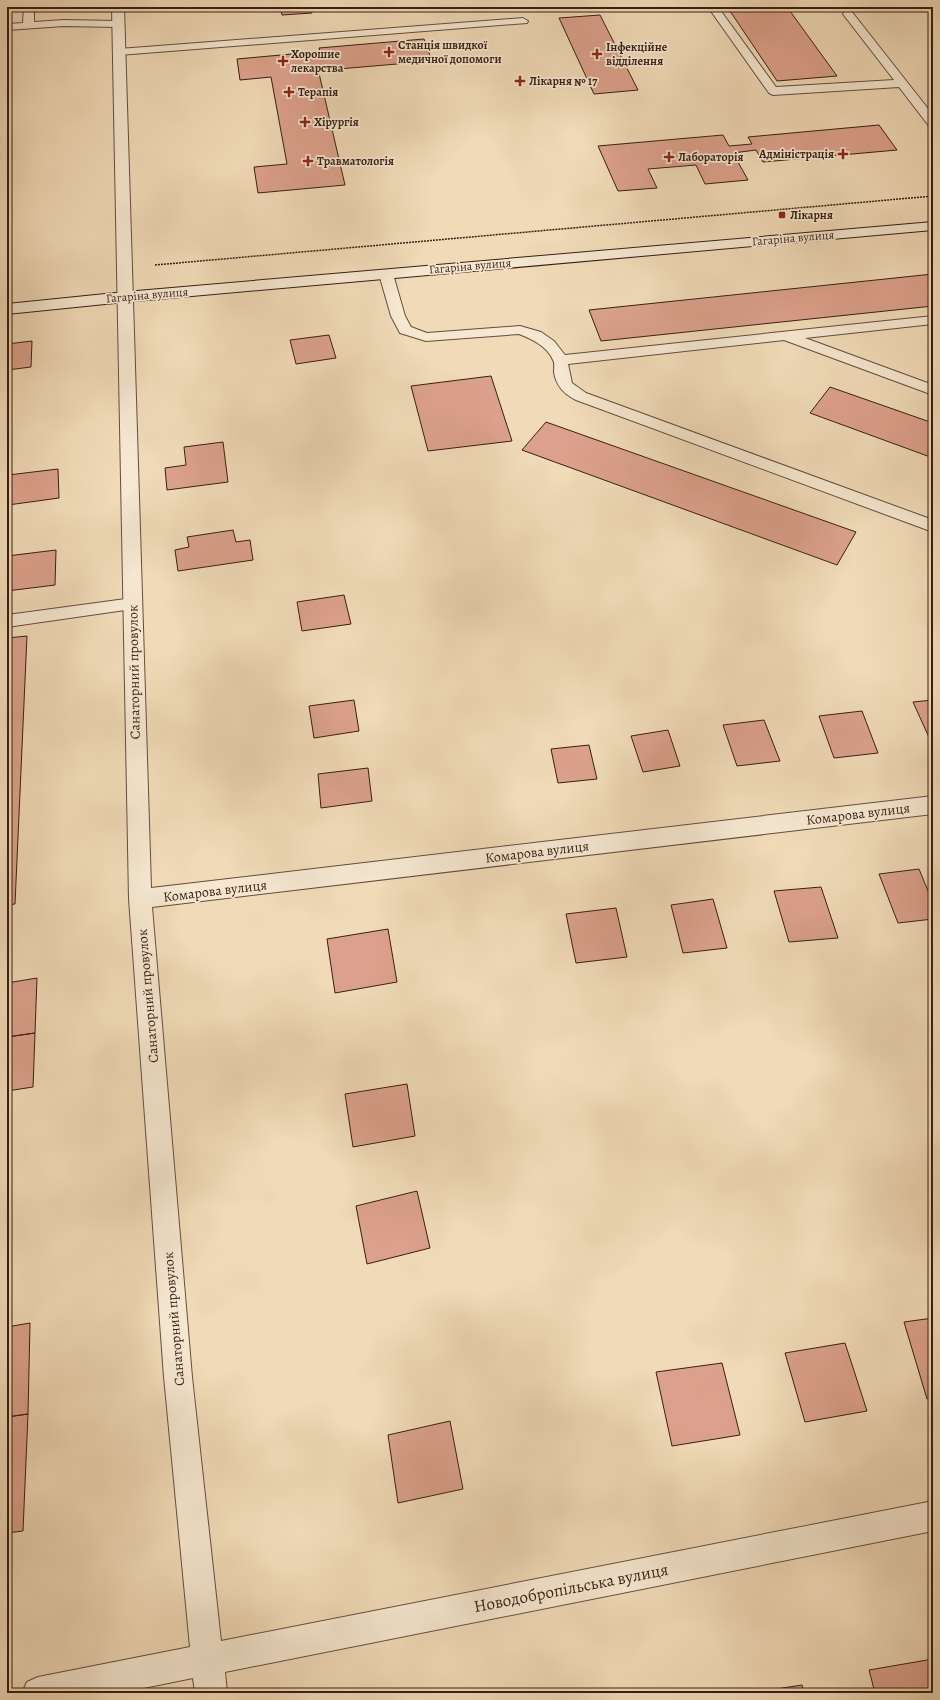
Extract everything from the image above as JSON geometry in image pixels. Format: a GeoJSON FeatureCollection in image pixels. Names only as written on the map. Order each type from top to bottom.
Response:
{"type":"FeatureCollection","features":[{"type":"Feature","properties":{"kind":"street","name":"Санаторний провулок"},"geometry":{"type":"LineString","coordinates":[[118,7],[140,899],[178,1377],[211,1693]]}},
{"type":"Feature","properties":{"kind":"street","name":"Гагаріна вулиця"},"geometry":{"type":"LineString","coordinates":[[7,309],[125,297],[933,226]]}},
{"type":"Feature","properties":{"kind":"street","name":"Комарова вулиця"},"geometry":{"type":"LineString","coordinates":[[140,899],[933,805]]}},
{"type":"Feature","properties":{"kind":"street","name":"Новодобропільська вулиця"},"geometry":{"type":"LineString","coordinates":[[38,1693],[933,1516]]}},
{"type":"Feature","properties":{"kind":"lane"},"geometry":{"type":"LineString","coordinates":[[28,26],[29,7]]}},
{"type":"Feature","properties":{"kind":"lane"},"geometry":{"type":"LineString","coordinates":[[713,7],[773,91],[902,84]]}},
{"type":"Feature","properties":{"kind":"lane"},"geometry":{"type":"LineString","coordinates":[[848,14],[933,123]]}},
{"type":"Feature","properties":{"kind":"lane"},"geometry":{"type":"LineString","coordinates":[[119,52],[523,21]]}},
{"type":"Feature","properties":{"kind":"lane"},"geometry":{"type":"LineString","coordinates":[[7,27],[64,23],[118,24]]}},
{"type":"Feature","properties":{"kind":"lane"},"geometry":{"type":"LineString","coordinates":[[386,274],[398,316],[405,330],[426,337],[520,330],[536,335],[549,344],[561,360],[561,374],[568,390],[598,404],[933,526]]}},
{"type":"Feature","properties":{"kind":"lane"},"geometry":{"type":"LineString","coordinates":[[561,360],[933,320]]}},
{"type":"Feature","properties":{"kind":"lane"},"geometry":{"type":"LineString","coordinates":[[785,336],[933,390]]}},
{"type":"Feature","properties":{"kind":"lane"},"geometry":{"type":"LineString","coordinates":[[7,621],[133,604]]}},
{"type":"Feature","properties":{"kind":"path"},"geometry":{"type":"LineString","coordinates":[[124,267],[933,196]]}},
{"type":"Feature","properties":{"kind":"building"},"geometry":{"type":"Polygon","coordinates":[[[280,7],[329,7],[311,8],[312,13],[282,15],[280,7]]]}},
{"type":"Feature","properties":{"kind":"building"},"geometry":{"type":"Polygon","coordinates":[[[787,7],[837,76],[777,81],[730,11],[787,7]]]}},
{"type":"Feature","properties":{"kind":"building","name":"Інфекційне відділення"},"geometry":{"type":"Polygon","coordinates":[[[600,15],[638,90],[594,94],[559,18],[600,15]]]}},
{"type":"Feature","properties":{"kind":"building","name":"Хірургія"},"geometry":{"type":"Polygon","coordinates":[[[424,39],[432,61],[327,70],[326,68],[318,69],[345,185],[258,193],[254,167],[287,164],[271,77],[240,80],[237,59],[314,52],[314,55],[321,54],[319,48],[424,39]]]}},
{"type":"Feature","properties":{"kind":"building","name":"Лабораторія"},"geometry":{"type":"Polygon","coordinates":[[[879,125],[897,150],[763,162],[756,150],[733,153],[748,180],[705,184],[696,165],[648,169],[657,188],[618,191],[598,146],[723,135],[729,146],[752,144],[748,137],[879,125]]]}},
{"type":"Feature","properties":{"kind":"building"},"geometry":{"type":"Polygon","coordinates":[[[933,274],[933,306],[601,341],[589,310],[933,274]]]}},
{"type":"Feature","properties":{"kind":"building"},"geometry":{"type":"Polygon","coordinates":[[[329,335],[336,358],[296,364],[290,340],[329,335]]]}},
{"type":"Feature","properties":{"kind":"building"},"geometry":{"type":"Polygon","coordinates":[[[32,341],[31,367],[7,370],[7,344],[32,341]]]}},
{"type":"Feature","properties":{"kind":"building"},"geometry":{"type":"Polygon","coordinates":[[[491,376],[512,441],[428,451],[411,386],[491,376]]]}},
{"type":"Feature","properties":{"kind":"building"},"geometry":{"type":"Polygon","coordinates":[[[830,387],[933,423],[933,458],[810,413],[830,387]]]}},
{"type":"Feature","properties":{"kind":"building"},"geometry":{"type":"Polygon","coordinates":[[[546,422],[856,532],[837,565],[522,450],[546,422]]]}},
{"type":"Feature","properties":{"kind":"building"},"geometry":{"type":"Polygon","coordinates":[[[223,442],[228,482],[167,490],[165,468],[186,465],[184,447],[223,442]]]}},
{"type":"Feature","properties":{"kind":"building"},"geometry":{"type":"Polygon","coordinates":[[[58,469],[59,498],[8,505],[8,475],[58,469]]]}},
{"type":"Feature","properties":{"kind":"building"},"geometry":{"type":"Polygon","coordinates":[[[233,530],[236,542],[250,540],[253,560],[178,571],[175,550],[189,547],[187,537],[233,530]]]}},
{"type":"Feature","properties":{"kind":"building"},"geometry":{"type":"Polygon","coordinates":[[[56,550],[55,585],[7,591],[7,556],[56,550]]]}},
{"type":"Feature","properties":{"kind":"building"},"geometry":{"type":"Polygon","coordinates":[[[344,595],[351,624],[302,631],[297,602],[344,595]]]}},
{"type":"Feature","properties":{"kind":"building"},"geometry":{"type":"Polygon","coordinates":[[[27,636],[15,904],[7,905],[7,638],[27,636]]]}},
{"type":"Feature","properties":{"kind":"building"},"geometry":{"type":"Polygon","coordinates":[[[354,700],[359,731],[314,738],[309,706],[354,700]]]}},
{"type":"Feature","properties":{"kind":"building"},"geometry":{"type":"Polygon","coordinates":[[[933,700],[933,743],[932,744],[913,702],[933,700]]]}},
{"type":"Feature","properties":{"kind":"building"},"geometry":{"type":"Polygon","coordinates":[[[862,711],[878,753],[834,758],[819,716],[862,711]]]}},
{"type":"Feature","properties":{"kind":"building"},"geometry":{"type":"Polygon","coordinates":[[[764,720],[780,761],[737,766],[723,725],[764,720]]]}},
{"type":"Feature","properties":{"kind":"building"},"geometry":{"type":"Polygon","coordinates":[[[668,730],[680,766],[643,772],[631,736],[668,730]]]}},
{"type":"Feature","properties":{"kind":"building"},"geometry":{"type":"Polygon","coordinates":[[[589,745],[597,779],[558,783],[551,749],[589,745]]]}},
{"type":"Feature","properties":{"kind":"building"},"geometry":{"type":"Polygon","coordinates":[[[368,768],[372,801],[321,808],[318,774],[368,768]]]}},
{"type":"Feature","properties":{"kind":"building"},"geometry":{"type":"Polygon","coordinates":[[[919,869],[933,903],[933,919],[898,923],[879,874],[919,869]]]}},
{"type":"Feature","properties":{"kind":"building"},"geometry":{"type":"Polygon","coordinates":[[[821,887],[838,938],[789,942],[774,891],[821,887]]]}},
{"type":"Feature","properties":{"kind":"building"},"geometry":{"type":"Polygon","coordinates":[[[713,899],[727,948],[683,953],[671,905],[713,899]]]}},
{"type":"Feature","properties":{"kind":"building"},"geometry":{"type":"Polygon","coordinates":[[[616,908],[627,957],[576,963],[566,914],[616,908]]]}},
{"type":"Feature","properties":{"kind":"building"},"geometry":{"type":"Polygon","coordinates":[[[388,929],[397,982],[335,993],[327,939],[388,929]]]}},
{"type":"Feature","properties":{"kind":"building"},"geometry":{"type":"Polygon","coordinates":[[[37,978],[35,1033],[7,1037],[7,983],[37,978]]]}},
{"type":"Feature","properties":{"kind":"building"},"geometry":{"type":"Polygon","coordinates":[[[35,1033],[33,1087],[7,1091],[7,1037],[35,1033]]]}},
{"type":"Feature","properties":{"kind":"building"},"geometry":{"type":"Polygon","coordinates":[[[407,1084],[415,1136],[353,1147],[345,1094],[407,1084]]]}},
{"type":"Feature","properties":{"kind":"building"},"geometry":{"type":"Polygon","coordinates":[[[417,1191],[430,1248],[367,1264],[356,1206],[417,1191]]]}},
{"type":"Feature","properties":{"kind":"building"},"geometry":{"type":"Polygon","coordinates":[[[933,1318],[933,1398],[927,1399],[904,1322],[933,1318]]]}},
{"type":"Feature","properties":{"kind":"building"},"geometry":{"type":"Polygon","coordinates":[[[30,1323],[28,1414],[7,1417],[7,1327],[30,1323]]]}},
{"type":"Feature","properties":{"kind":"building"},"geometry":{"type":"Polygon","coordinates":[[[845,1343],[867,1411],[805,1422],[785,1353],[845,1343]]]}},
{"type":"Feature","properties":{"kind":"building"},"geometry":{"type":"Polygon","coordinates":[[[722,1363],[740,1435],[672,1446],[656,1372],[722,1363]]]}},
{"type":"Feature","properties":{"kind":"building"},"geometry":{"type":"Polygon","coordinates":[[[28,1414],[23,1531],[7,1533],[7,1417],[28,1414]]]}},
{"type":"Feature","properties":{"kind":"building"},"geometry":{"type":"Polygon","coordinates":[[[450,1421],[463,1489],[398,1503],[388,1435],[450,1421]]]}},
{"type":"Feature","properties":{"kind":"building"},"geometry":{"type":"Polygon","coordinates":[[[933,1659],[933,1693],[875,1693],[869,1670],[933,1659]]]}},
{"type":"Feature","properties":{"kind":"building"},"geometry":{"type":"Polygon","coordinates":[[[802,1685],[804,1693],[750,1693],[802,1685]]]}},
{"type":"Feature","properties":{"kind":"place","name":"Станція швидкої медичної допомоги"},"geometry":{"type":"Point","coordinates":[389,52]}},
{"type":"Feature","properties":{"kind":"place","name":"Інфекційне відділення"},"geometry":{"type":"Point","coordinates":[597,54]}},
{"type":"Feature","properties":{"kind":"place","name":"Хорошие лекарства"},"geometry":{"type":"Point","coordinates":[283,61]}},
{"type":"Feature","properties":{"kind":"place","name":"Лікарня № 17"},"geometry":{"type":"Point","coordinates":[520,81]}},
{"type":"Feature","properties":{"kind":"place","name":"Терапія"},"geometry":{"type":"Point","coordinates":[289,92]}},
{"type":"Feature","properties":{"kind":"place","name":"Хірургія"},"geometry":{"type":"Point","coordinates":[305,122]}},
{"type":"Feature","properties":{"kind":"place","name":"Адміністрація"},"geometry":{"type":"Point","coordinates":[843,154]}},
{"type":"Feature","properties":{"kind":"place","name":"Лабораторія"},"geometry":{"type":"Point","coordinates":[669,157]}},
{"type":"Feature","properties":{"kind":"place","name":"Травматологія"},"geometry":{"type":"Point","coordinates":[308,161]}},
{"type":"Feature","properties":{"kind":"place","name":"Лікарня"},"geometry":{"type":"Point","coordinates":[782,215]}}]}
